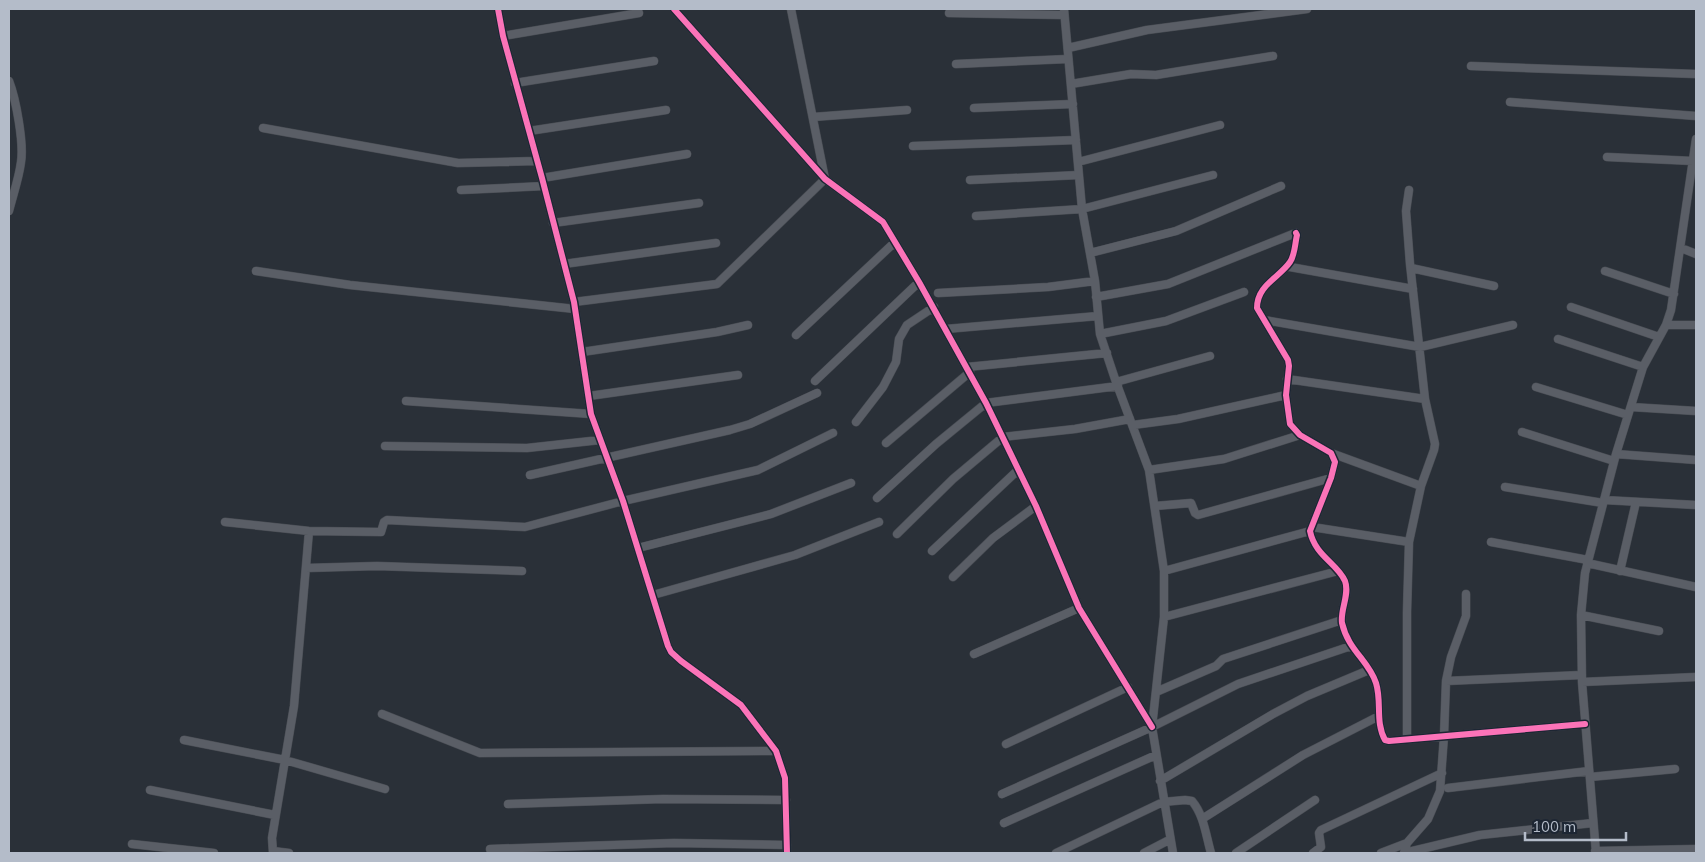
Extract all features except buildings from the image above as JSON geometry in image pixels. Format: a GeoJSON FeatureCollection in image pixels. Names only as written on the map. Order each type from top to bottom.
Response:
{"type":"FeatureCollection","features":[{"type":"Feature","properties":{"kind":"street"},"geometry":{"type":"LineString","coordinates":[[490,849],[674,843],[787,849],[785,778],[776,751],[741,705],[671,652],[668,646],[623,501],[591,414],[574,305],[554,223],[515,83],[498,9]]}},
{"type":"Feature","properties":{"kind":"street"},"geometry":{"type":"LineString","coordinates":[[674,9],[825,180],[883,222],[920,282],[986,403],[1036,506],[1079,608],[1152,727]]}},
{"type":"Feature","properties":{"kind":"street"},"geometry":{"type":"LineString","coordinates":[[791,9],[825,180]]}},
{"type":"Feature","properties":{"kind":"street"},"geometry":{"type":"LineString","coordinates":[[1068,48],[1146,30],[1307,9]]}},
{"type":"Feature","properties":{"kind":"street"},"geometry":{"type":"LineString","coordinates":[[503,36],[639,12]]}},
{"type":"Feature","properties":{"kind":"street"},"geometry":{"type":"LineString","coordinates":[[949,13],[1064,12],[1082,209],[1090,253],[1100,334],[1150,470],[1164,571],[1164,617],[1152,727],[1169,840],[1173,853]]}},
{"type":"Feature","properties":{"kind":"street"},"geometry":{"type":"LineString","coordinates":[[1071,84],[1131,74],[1156,75],[1273,56]]}},
{"type":"Feature","properties":{"kind":"street"},"geometry":{"type":"LineString","coordinates":[[956,64],[1068,59]]}},
{"type":"Feature","properties":{"kind":"street"},"geometry":{"type":"LineString","coordinates":[[515,83],[654,62]]}},
{"type":"Feature","properties":{"kind":"street"},"geometry":{"type":"LineString","coordinates":[[1471,66],[1696,74]]}},
{"type":"Feature","properties":{"kind":"street"},"geometry":{"type":"LineString","coordinates":[[9,82],[16,108],[21,162],[12,182],[9,211]]}},
{"type":"Feature","properties":{"kind":"street"},"geometry":{"type":"LineString","coordinates":[[1510,102],[1696,116]]}},
{"type":"Feature","properties":{"kind":"street"},"geometry":{"type":"LineString","coordinates":[[974,108],[1073,104]]}},
{"type":"Feature","properties":{"kind":"street"},"geometry":{"type":"LineString","coordinates":[[529,130],[666,110]]}},
{"type":"Feature","properties":{"kind":"street"},"geometry":{"type":"LineString","coordinates":[[813,118],[907,110]]}},
{"type":"Feature","properties":{"kind":"street"},"geometry":{"type":"LineString","coordinates":[[1078,162],[1220,125]]}},
{"type":"Feature","properties":{"kind":"street"},"geometry":{"type":"LineString","coordinates":[[263,128],[458,163],[537,161]]}},
{"type":"Feature","properties":{"kind":"street"},"geometry":{"type":"LineString","coordinates":[[9,129],[19,129]]}},
{"type":"Feature","properties":{"kind":"street"},"geometry":{"type":"LineString","coordinates":[[1696,139],[1693,161],[1693,190],[1671,310],[1666,325],[1643,367],[1615,458],[1588,562],[1581,614],[1582,678],[1596,852],[1696,849]]}},
{"type":"Feature","properties":{"kind":"street"},"geometry":{"type":"LineString","coordinates":[[913,146],[1076,140]]}},
{"type":"Feature","properties":{"kind":"street"},"geometry":{"type":"LineString","coordinates":[[461,190],[543,182],[687,154]]}},
{"type":"Feature","properties":{"kind":"street"},"geometry":{"type":"LineString","coordinates":[[1607,157],[1693,161]]}},
{"type":"Feature","properties":{"kind":"street"},"geometry":{"type":"LineString","coordinates":[[970,180],[1079,175]]}},
{"type":"Feature","properties":{"kind":"street"},"geometry":{"type":"LineString","coordinates":[[976,216],[1082,209],[1212,175]]}},
{"type":"Feature","properties":{"kind":"street"},"geometry":{"type":"LineString","coordinates":[[256,271],[350,285],[574,305],[717,284],[825,180]]}},
{"type":"Feature","properties":{"kind":"street"},"geometry":{"type":"LineString","coordinates":[[1090,253],[1176,231],[1281,186]]}},
{"type":"Feature","properties":{"kind":"street"},"geometry":{"type":"LineString","coordinates":[[1407,739],[1409,542],[1421,486],[1435,444],[1425,399],[1410,268],[1406,211],[1409,190]]}},
{"type":"Feature","properties":{"kind":"street"},"geometry":{"type":"LineString","coordinates":[[554,223],[699,203]]}},
{"type":"Feature","properties":{"kind":"street"},"geometry":{"type":"LineString","coordinates":[[1096,297],[1168,284],[1294,233],[1297,235],[1292,260],[1262,290],[1257,299],[1257,308],[1288,360],[1286,395],[1290,424],[1300,435],[1331,453],[1421,486]]}},
{"type":"Feature","properties":{"kind":"street"},"geometry":{"type":"LineString","coordinates":[[796,335],[895,242]]}},
{"type":"Feature","properties":{"kind":"street"},"geometry":{"type":"LineString","coordinates":[[564,264],[716,243]]}},
{"type":"Feature","properties":{"kind":"street"},"geometry":{"type":"LineString","coordinates":[[1681,248],[1696,254]]}},
{"type":"Feature","properties":{"kind":"street"},"geometry":{"type":"LineString","coordinates":[[1290,267],[1413,289]]}},
{"type":"Feature","properties":{"kind":"street"},"geometry":{"type":"LineString","coordinates":[[1410,268],[1494,286]]}},
{"type":"Feature","properties":{"kind":"street"},"geometry":{"type":"LineString","coordinates":[[1605,271],[1674,294]]}},
{"type":"Feature","properties":{"kind":"street"},"geometry":{"type":"LineString","coordinates":[[938,293],[1048,287],[1094,281]]}},
{"type":"Feature","properties":{"kind":"street"},"geometry":{"type":"LineString","coordinates":[[815,381],[920,282]]}},
{"type":"Feature","properties":{"kind":"street"},"geometry":{"type":"LineString","coordinates":[[1100,334],[1166,322],[1244,292]]}},
{"type":"Feature","properties":{"kind":"street"},"geometry":{"type":"LineString","coordinates":[[1572,306],[1659,337]]}},
{"type":"Feature","properties":{"kind":"street"},"geometry":{"type":"LineString","coordinates":[[856,422],[887,379],[896,362],[899,339],[908,325],[934,308]]}},
{"type":"Feature","properties":{"kind":"street"},"geometry":{"type":"LineString","coordinates":[[946,329],[1098,316]]}},
{"type":"Feature","properties":{"kind":"street"},"geometry":{"type":"LineString","coordinates":[[1264,320],[1420,347],[1513,325]]}},
{"type":"Feature","properties":{"kind":"street"},"geometry":{"type":"LineString","coordinates":[[582,352],[717,332],[748,325]]}},
{"type":"Feature","properties":{"kind":"street"},"geometry":{"type":"LineString","coordinates":[[1666,325],[1696,325]]}},
{"type":"Feature","properties":{"kind":"street"},"geometry":{"type":"LineString","coordinates":[[1558,339],[1643,367]]}},
{"type":"Feature","properties":{"kind":"street"},"geometry":{"type":"LineString","coordinates":[[886,443],[968,370],[1107,353]]}},
{"type":"Feature","properties":{"kind":"street"},"geometry":{"type":"LineString","coordinates":[[877,498],[936,444],[986,403],[1117,384],[1210,356]]}},
{"type":"Feature","properties":{"kind":"street"},"geometry":{"type":"LineString","coordinates":[[589,396],[738,375]]}},
{"type":"Feature","properties":{"kind":"street"},"geometry":{"type":"LineString","coordinates":[[1287,379],[1425,399]]}},
{"type":"Feature","properties":{"kind":"street"},"geometry":{"type":"LineString","coordinates":[[1536,387],[1629,411],[1696,411]]}},
{"type":"Feature","properties":{"kind":"street"},"geometry":{"type":"LineString","coordinates":[[530,476],[730,430],[750,424],[817,394]]}},
{"type":"Feature","properties":{"kind":"street"},"geometry":{"type":"LineString","coordinates":[[897,534],[953,479],[1003,437],[1131,422],[1178,420],[1286,395]]}},
{"type":"Feature","properties":{"kind":"street"},"geometry":{"type":"LineString","coordinates":[[406,401],[591,414]]}},
{"type":"Feature","properties":{"kind":"street"},"geometry":{"type":"LineString","coordinates":[[1522,432],[1615,458],[1696,460]]}},
{"type":"Feature","properties":{"kind":"street"},"geometry":{"type":"LineString","coordinates":[[225,522],[309,531],[382,532],[384,522],[387,520],[525,527],[623,501],[758,470],[832,434]]}},
{"type":"Feature","properties":{"kind":"street"},"geometry":{"type":"LineString","coordinates":[[1150,470],[1224,459],[1300,435]]}},
{"type":"Feature","properties":{"kind":"street"},"geometry":{"type":"LineString","coordinates":[[385,446],[526,448],[600,440]]}},
{"type":"Feature","properties":{"kind":"street"},"geometry":{"type":"LineString","coordinates":[[1331,453],[1335,462],[1331,478],[1311,529],[1321,554],[1344,579],[1346,585],[1342,620],[1350,646],[1373,675],[1377,686],[1381,732],[1385,740],[1585,724]]}},
{"type":"Feature","properties":{"kind":"street"},"geometry":{"type":"LineString","coordinates":[[932,551],[1018,470]]}},
{"type":"Feature","properties":{"kind":"street"},"geometry":{"type":"LineString","coordinates":[[1155,506],[1191,503],[1195,513],[1198,515],[1331,478]]}},
{"type":"Feature","properties":{"kind":"street"},"geometry":{"type":"LineString","coordinates":[[638,548],[771,514],[851,483]]}},
{"type":"Feature","properties":{"kind":"street"},"geometry":{"type":"LineString","coordinates":[[1505,486],[1604,502],[1696,505]]}},
{"type":"Feature","properties":{"kind":"street"},"geometry":{"type":"LineString","coordinates":[[1620,570],[1636,502]]}},
{"type":"Feature","properties":{"kind":"street"},"geometry":{"type":"LineString","coordinates":[[953,577],[993,538],[1036,506]]}},
{"type":"Feature","properties":{"kind":"street"},"geometry":{"type":"LineString","coordinates":[[653,595],[795,555],[879,522]]}},
{"type":"Feature","properties":{"kind":"street"},"geometry":{"type":"LineString","coordinates":[[1164,571],[1311,529],[1409,542]]}},
{"type":"Feature","properties":{"kind":"street"},"geometry":{"type":"LineString","coordinates":[[289,853],[273,852],[272,838],[294,706],[309,531]]}},
{"type":"Feature","properties":{"kind":"street"},"geometry":{"type":"LineString","coordinates":[[1491,542],[1696,587]]}},
{"type":"Feature","properties":{"kind":"street"},"geometry":{"type":"LineString","coordinates":[[306,568],[377,566],[522,571]]}},
{"type":"Feature","properties":{"kind":"street"},"geometry":{"type":"LineString","coordinates":[[1164,617],[1338,571]]}},
{"type":"Feature","properties":{"kind":"street"},"geometry":{"type":"LineString","coordinates":[[1404,853],[1407,843],[1428,819],[1440,792],[1446,681],[1451,657],[1466,616],[1466,594]]}},
{"type":"Feature","properties":{"kind":"street"},"geometry":{"type":"LineString","coordinates":[[974,654],[1079,608]]}},
{"type":"Feature","properties":{"kind":"street"},"geometry":{"type":"LineString","coordinates":[[1581,614],[1659,631]]}},
{"type":"Feature","properties":{"kind":"street"},"geometry":{"type":"LineString","coordinates":[[1156,692],[1216,666],[1223,659],[1342,620]]}},
{"type":"Feature","properties":{"kind":"street"},"geometry":{"type":"LineString","coordinates":[[1002,794],[1152,727],[1238,684],[1350,646]]}},
{"type":"Feature","properties":{"kind":"street"},"geometry":{"type":"LineString","coordinates":[[1160,780],[1307,696],[1369,670]]}},
{"type":"Feature","properties":{"kind":"street"},"geometry":{"type":"LineString","coordinates":[[1446,681],[1696,677]]}},
{"type":"Feature","properties":{"kind":"street"},"geometry":{"type":"LineString","coordinates":[[1006,744],[1128,688]]}},
{"type":"Feature","properties":{"kind":"street"},"geometry":{"type":"LineString","coordinates":[[382,714],[480,753],[776,751]]}},
{"type":"Feature","properties":{"kind":"street"},"geometry":{"type":"LineString","coordinates":[[1202,819],[1303,754],[1379,716]]}},
{"type":"Feature","properties":{"kind":"street"},"geometry":{"type":"LineString","coordinates":[[184,740],[285,760],[384,789]]}},
{"type":"Feature","properties":{"kind":"street"},"geometry":{"type":"LineString","coordinates":[[1004,823],[1156,755]]}},
{"type":"Feature","properties":{"kind":"street"},"geometry":{"type":"LineString","coordinates":[[1448,788],[1589,774],[1675,769]]}},
{"type":"Feature","properties":{"kind":"street"},"geometry":{"type":"LineString","coordinates":[[1313,853],[1321,847],[1321,830],[1442,773]]}},
{"type":"Feature","properties":{"kind":"street"},"geometry":{"type":"LineString","coordinates":[[150,790],[275,815]]}},
{"type":"Feature","properties":{"kind":"street"},"geometry":{"type":"LineString","coordinates":[[508,804],[663,799],[786,800]]}},
{"type":"Feature","properties":{"kind":"street"},"geometry":{"type":"LineString","coordinates":[[1056,853],[1163,802],[1185,800],[1192,801],[1202,819],[1211,853]]}},
{"type":"Feature","properties":{"kind":"street"},"geometry":{"type":"LineString","coordinates":[[1236,853],[1315,800]]}},
{"type":"Feature","properties":{"kind":"street"},"geometry":{"type":"LineString","coordinates":[[1404,853],[1480,835],[1593,823]]}},
{"type":"Feature","properties":{"kind":"street"},"geometry":{"type":"LineString","coordinates":[[1144,853],[1169,840]]}},
{"type":"Feature","properties":{"kind":"street"},"geometry":{"type":"LineString","coordinates":[[1381,853],[1407,843]]}},
{"type":"Feature","properties":{"kind":"street"},"geometry":{"type":"LineString","coordinates":[[132,844],[214,853]]}},
{"type":"Feature","properties":{"kind":"cycle path"},"geometry":{"type":"LineString","coordinates":[[498,9],[503,36],[574,302],[591,414],[623,501],[668,646],[671,652],[681,661],[741,705],[776,751],[785,778],[787,853]]}},
{"type":"Feature","properties":{"kind":"cycle path"},"geometry":{"type":"LineString","coordinates":[[674,9],[825,179],[883,222],[919,282],[986,403],[1036,506],[1079,608],[1152,727]]}},
{"type":"Feature","properties":{"kind":"cycle path"},"geometry":{"type":"LineString","coordinates":[[1296,233],[1292,259],[1261,293],[1257,308],[1288,360],[1286,395],[1290,424],[1300,435],[1331,453],[1335,462],[1331,478],[1310,531],[1316,547],[1337,569],[1345,581],[1346,591],[1342,623],[1349,641],[1369,668],[1376,683],[1379,697],[1380,726],[1385,740],[1585,724]]}}]}
